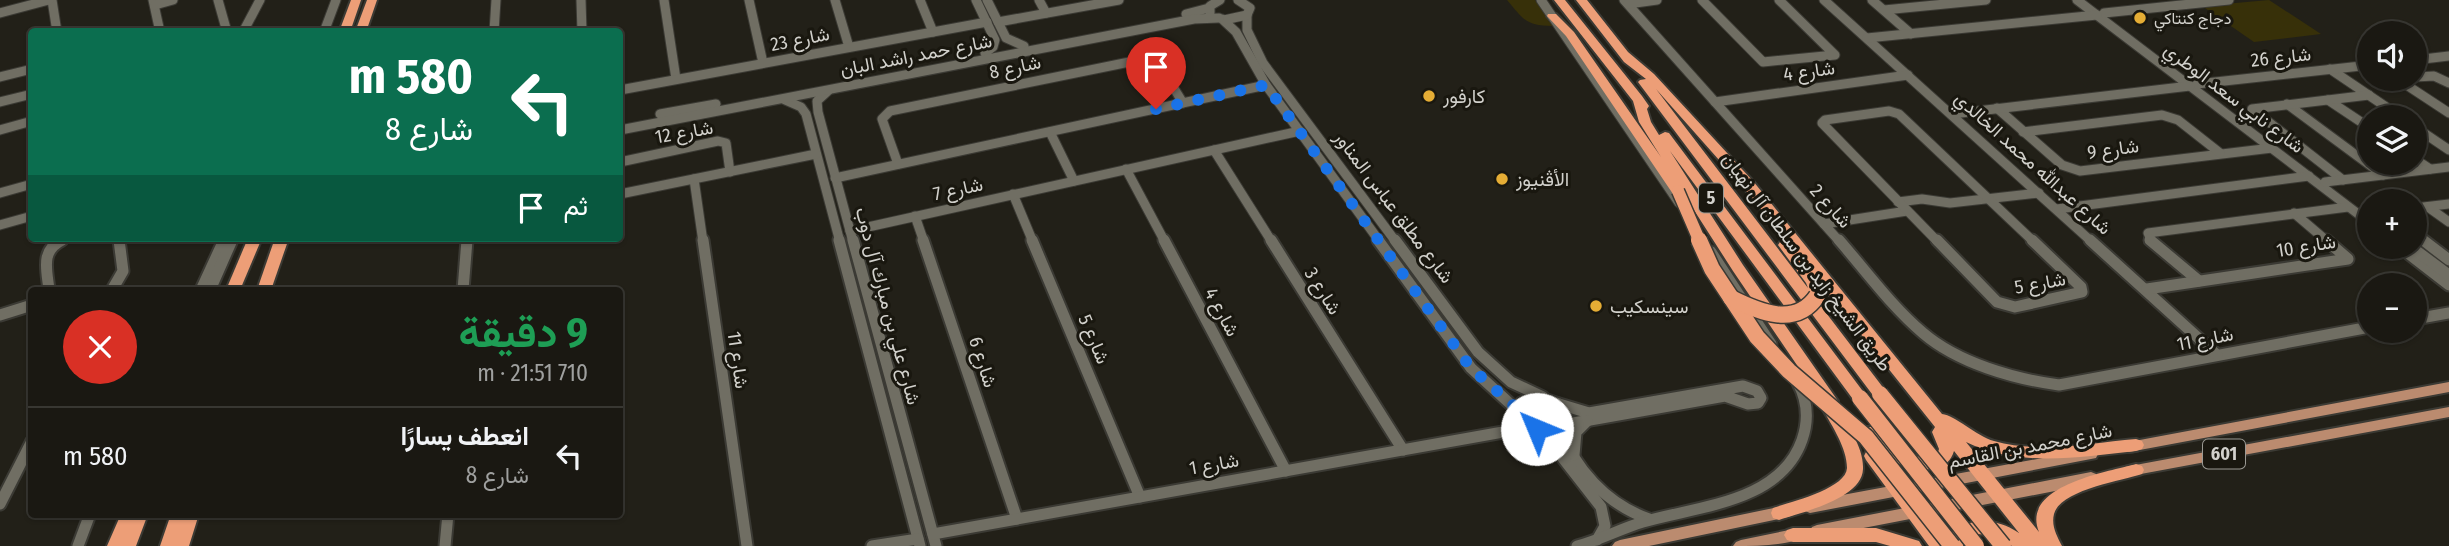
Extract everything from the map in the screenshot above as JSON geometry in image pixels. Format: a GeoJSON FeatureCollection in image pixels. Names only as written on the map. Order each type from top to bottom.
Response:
{"type":"FeatureCollection","features":[{"type":"Feature","properties":{"kind":"highway"},"geometry":{"type":"LineString","coordinates":[[346,28],[356,0]]}},
{"type":"Feature","properties":{"kind":"highway"},"geometry":{"type":"LineString","coordinates":[[362,28],[372,0]]}},
{"type":"Feature","properties":{"kind":"highway","name":"طريق الشيخ زايد بن سلطان آل نهيان"},"geometry":{"type":"LineString","coordinates":[[1559,0],[1638,99],[1860,398],[1976,546]]}},
{"type":"Feature","properties":{"kind":"highway","name":"طريق الشيخ زايد بن سلطان آل نهيان"},"geometry":{"type":"LineString","coordinates":[[1585,3],[1880,394],[2003,546]]}},
{"type":"Feature","properties":{"kind":"highway"},"geometry":{"type":"LineString","coordinates":[[1552,16],[1570,34],[1678,191],[1707,261],[1757,337],[1778,362],[1866,437],[1953,546],[1961,532],[1990,527],[2003,530],[2024,546]]}},
{"type":"Feature","properties":{"kind":"highway"},"geometry":{"type":"LineString","coordinates":[[1623,54],[1650,76],[1748,184],[2040,546]]}},
{"type":"Feature","properties":{"kind":"highway"},"geometry":{"type":"LineString","coordinates":[[1638,99],[1645,122],[1814,379],[1939,546]]}},
{"type":"Feature","properties":{"kind":"highway"},"geometry":{"type":"LineString","coordinates":[[1678,108],[1813,282],[1817,296],[1809,308],[1780,315],[1757,310],[1730,298]]}},
{"type":"Feature","properties":{"kind":"highway"},"geometry":{"type":"LineString","coordinates":[[233,287],[253,242]]}},
{"type":"Feature","properties":{"kind":"highway"},"geometry":{"type":"LineString","coordinates":[[265,287],[281,242]]}},
{"type":"Feature","properties":{"kind":"highway"},"geometry":{"type":"LineString","coordinates":[[1856,320],[1942,417],[1983,446],[2017,454],[2136,445]]}},
{"type":"Feature","properties":{"kind":"highway"},"geometry":{"type":"LineString","coordinates":[[1814,379],[1886,448],[1906,460],[1927,464],[1939,461],[1947,449],[1922,403]]}},
{"type":"Feature","properties":{"kind":"highway"},"geometry":{"type":"LineString","coordinates":[[1779,513],[1839,492],[1853,480],[1856,471],[1854,450],[1814,379]]}},
{"type":"Feature","properties":{"kind":"highway"},"geometry":{"type":"LineString","coordinates":[[2053,546],[2044,521],[2048,503],[2060,494],[2136,470]]}},
{"type":"Feature","properties":{"kind":"highway"},"geometry":{"type":"LineString","coordinates":[[127,546],[138,518]]}},
{"type":"Feature","properties":{"kind":"highway"},"geometry":{"type":"LineString","coordinates":[[169,546],[179,518]]}},
{"type":"Feature","properties":{"kind":"highway"},"geometry":{"type":"LineString","coordinates":[[180,546],[190,518]]}},
{"type":"Feature","properties":{"kind":"highway"},"geometry":{"type":"LineString","coordinates":[[116,546],[125,519]]}},
{"type":"Feature","properties":{"kind":"highway"},"geometry":{"type":"LineString","coordinates":[[1793,535],[1876,536],[1913,546]]}},
{"type":"Feature","properties":{"kind":"main road","name":"شارع محمد بن القاسم"},"geometry":{"type":"LineString","coordinates":[[1620,546],[2449,385]]}},
{"type":"Feature","properties":{"kind":"main road","name":"601"},"geometry":{"type":"LineString","coordinates":[[1741,546],[1998,495],[2449,412]]}},
{"type":"Feature","properties":{"kind":"street"},"geometry":{"type":"LineString","coordinates":[[0,13],[51,0],[56,28]]}},
{"type":"Feature","properties":{"kind":"street"},"geometry":{"type":"LineString","coordinates":[[159,28],[154,2],[173,0]]}},
{"type":"Feature","properties":{"kind":"street"},"geometry":{"type":"LineString","coordinates":[[218,0],[226,28]]}},
{"type":"Feature","properties":{"kind":"street"},"geometry":{"type":"LineString","coordinates":[[245,28],[260,0]]}},
{"type":"Feature","properties":{"kind":"street"},"geometry":{"type":"LineString","coordinates":[[326,28],[336,0]]}},
{"type":"Feature","properties":{"kind":"street"},"geometry":{"type":"LineString","coordinates":[[494,28],[496,0]]}},
{"type":"Feature","properties":{"kind":"street"},"geometry":{"type":"LineString","coordinates":[[581,0],[582,28]]}},
{"type":"Feature","properties":{"kind":"street"},"geometry":{"type":"LineString","coordinates":[[664,0],[676,79]]}},
{"type":"Feature","properties":{"kind":"street"},"geometry":{"type":"LineString","coordinates":[[749,0],[763,63]]}},
{"type":"Feature","properties":{"kind":"street"},"geometry":{"type":"LineString","coordinates":[[835,0],[849,47]]}},
{"type":"Feature","properties":{"kind":"street"},"geometry":{"type":"LineString","coordinates":[[920,0],[933,32]]}},
{"type":"Feature","properties":{"kind":"street"},"geometry":{"type":"LineString","coordinates":[[976,0],[993,36],[993,47],[985,53]]}},
{"type":"Feature","properties":{"kind":"street"},"geometry":{"type":"LineString","coordinates":[[987,0],[1004,33],[1011,41],[1024,46]]}},
{"type":"Feature","properties":{"kind":"street"},"geometry":{"type":"LineString","coordinates":[[1039,0],[1046,13]]}},
{"type":"Feature","properties":{"kind":"street"},"geometry":{"type":"LineString","coordinates":[[998,22],[1119,0]]}},
{"type":"Feature","properties":{"kind":"street"},"geometry":{"type":"LineString","coordinates":[[1209,8],[1219,0]]}},
{"type":"Feature","properties":{"kind":"street","name":"شارع مطلق عباس المناور"},"geometry":{"type":"LineString","coordinates":[[1238,0],[1248,5],[1247,30],[1263,63],[1478,352],[1511,382],[1543,397]]}},
{"type":"Feature","properties":{"kind":"street"},"geometry":{"type":"LineString","coordinates":[[1250,0],[1256,8],[1252,25],[1263,63]]}},
{"type":"Feature","properties":{"kind":"street"},"geometry":{"type":"LineString","coordinates":[[1541,0],[1682,208],[1807,401],[1807,423],[1800,449],[1774,479],[1746,493],[1651,520],[1577,546]]}},
{"type":"Feature","properties":{"kind":"street"},"geometry":{"type":"LineString","coordinates":[[1626,2],[1657,0]]}},
{"type":"Feature","properties":{"kind":"street"},"geometry":{"type":"LineString","coordinates":[[1703,1],[1716,0]]}},
{"type":"Feature","properties":{"kind":"street"},"geometry":{"type":"LineString","coordinates":[[1703,1],[1763,62],[1835,55],[1779,0]]}},
{"type":"Feature","properties":{"kind":"street","name":"شارع عبدالله محمد الخالدي"},"geometry":{"type":"LineString","coordinates":[[1824,0],[2217,355]]}},
{"type":"Feature","properties":{"kind":"street"},"geometry":{"type":"LineString","coordinates":[[1872,0],[1911,34]]}},
{"type":"Feature","properties":{"kind":"street"},"geometry":{"type":"LineString","coordinates":[[1884,10],[1986,0]]}},
{"type":"Feature","properties":{"kind":"street","name":"شارع نابي سعد الوطري"},"geometry":{"type":"LineString","coordinates":[[2077,0],[2101,14]]}},
{"type":"Feature","properties":{"kind":"street","name":"شارع نابي سعد الوطري"},"geometry":{"type":"LineString","coordinates":[[2087,0],[2138,44],[2357,205]]}},
{"type":"Feature","properties":{"kind":"street"},"geometry":{"type":"LineString","coordinates":[[1867,38],[2228,0]]}},
{"type":"Feature","properties":{"kind":"street","name":"شارع 2"},"geometry":{"type":"LineString","coordinates":[[1626,2],[1928,339],[1955,354],[2047,384]]}},
{"type":"Feature","properties":{"kind":"street","name":"شارع مطلق عباس المناور"},"geometry":{"type":"LineString","coordinates":[[1209,8],[1212,15],[1237,30],[1250,62],[1471,368],[1519,413]]}},
{"type":"Feature","properties":{"kind":"street","name":"شارع حمد راشد البان"},"geometry":{"type":"LineString","coordinates":[[1194,16],[1209,8]]}},
{"type":"Feature","properties":{"kind":"street","name":"شارع حمد راشد البان"},"geometry":{"type":"LineString","coordinates":[[623,122],[702,110],[924,69],[1194,16],[1236,19],[1247,15]]}},
{"type":"Feature","properties":{"kind":"street","name":"شارع 23"},"geometry":{"type":"LineString","coordinates":[[623,89],[987,22]]}},
{"type":"Feature","properties":{"kind":"street","name":"شارع حمد راشد البان"},"geometry":{"type":"LineString","coordinates":[[924,69],[985,53],[1121,30]]}},
{"type":"Feature","properties":{"kind":"street"},"geometry":{"type":"LineString","coordinates":[[993,36],[1004,33]]}},
{"type":"Feature","properties":{"kind":"street"},"geometry":{"type":"LineString","coordinates":[[2427,59],[2449,56]]}},
{"type":"Feature","properties":{"kind":"street","name":"شارع 8"},"geometry":{"type":"LineString","coordinates":[[898,164],[882,119],[890,111],[1149,58],[1156,59],[1183,103]]}},
{"type":"Feature","properties":{"kind":"street","name":"شارع 26"},"geometry":{"type":"LineString","coordinates":[[2193,85],[2357,66]]}},
{"type":"Feature","properties":{"kind":"street"},"geometry":{"type":"LineString","coordinates":[[2330,69],[2382,105]]}},
{"type":"Feature","properties":{"kind":"street"},"geometry":{"type":"LineString","coordinates":[[0,77],[28,70]]}},
{"type":"Feature","properties":{"kind":"street","name":"شارع حمد راشد البان"},"geometry":{"type":"LineString","coordinates":[[702,110],[775,100],[906,72]]}},
{"type":"Feature","properties":{"kind":"street","name":"شارع 4"},"geometry":{"type":"LineString","coordinates":[[1715,102],[1908,75]]}},
{"type":"Feature","properties":{"kind":"street"},"geometry":{"type":"LineString","coordinates":[[2427,76],[2434,76],[2449,83]]}},
{"type":"Feature","properties":{"kind":"street"},"geometry":{"type":"LineString","coordinates":[[835,178],[1266,85]]}},
{"type":"Feature","properties":{"kind":"street"},"geometry":{"type":"LineString","coordinates":[[1952,114],[2193,85]]}},
{"type":"Feature","properties":{"kind":"street","name":"شارع نابي سعد الوطري"},"geometry":{"type":"LineString","coordinates":[[2193,85],[2357,214]]}},
{"type":"Feature","properties":{"kind":"street"},"geometry":{"type":"LineString","coordinates":[[775,100],[795,103],[812,113],[819,97],[839,87]]}},
{"type":"Feature","properties":{"kind":"street"},"geometry":{"type":"LineString","coordinates":[[2416,91],[2449,113]]}},
{"type":"Feature","properties":{"kind":"street"},"geometry":{"type":"LineString","coordinates":[[0,102],[28,95]]}},
{"type":"Feature","properties":{"kind":"street"},"geometry":{"type":"LineString","coordinates":[[2343,180],[2252,112],[2255,108],[2368,96]]}},
{"type":"Feature","properties":{"kind":"street"},"geometry":{"type":"LineString","coordinates":[[2328,100],[2357,119]]}},
{"type":"Feature","properties":{"kind":"street"},"geometry":{"type":"LineString","coordinates":[[2287,104],[2357,156]]}},
{"type":"Feature","properties":{"kind":"street","name":"شارع 9"},"geometry":{"type":"LineString","coordinates":[[1997,108],[2062,165],[2080,172],[2272,148]]}},
{"type":"Feature","properties":{"kind":"street","name":"شارع 5"},"geometry":{"type":"LineString","coordinates":[[1888,111],[1898,113],[1988,198],[2081,287],[2082,292],[2015,307],[2000,304],[1822,122],[1888,111]]}},
{"type":"Feature","properties":{"kind":"street","name":"شارع حمد راشد البان"},"geometry":{"type":"LineString","coordinates":[[623,129],[690,112]]}},
{"type":"Feature","properties":{"kind":"street","name":"شارع علي بن مبارك آل دوب"},"geometry":{"type":"LineString","coordinates":[[812,113],[816,154],[919,542]]}},
{"type":"Feature","properties":{"kind":"street","name":"شارع علي بن مبارك آل دوب"},"geometry":{"type":"LineString","coordinates":[[812,113],[835,178],[934,540]]}},
{"type":"Feature","properties":{"kind":"street","name":"شارع 9"},"geometry":{"type":"LineString","coordinates":[[2023,132],[2162,115],[2178,120],[2220,153]]}},
{"type":"Feature","properties":{"kind":"street"},"geometry":{"type":"LineString","coordinates":[[0,130],[28,122]]}},
{"type":"Feature","properties":{"kind":"street","name":"شارع 7"},"geometry":{"type":"LineString","coordinates":[[849,231],[1300,131]]}},
{"type":"Feature","properties":{"kind":"street"},"geometry":{"type":"LineString","coordinates":[[1050,132],[1074,181]]}},
{"type":"Feature","properties":{"kind":"street"},"geometry":{"type":"LineString","coordinates":[[2427,135],[2449,150]]}},
{"type":"Feature","properties":{"kind":"street"},"geometry":{"type":"LineString","coordinates":[[2434,140],[2449,138]]}},
{"type":"Feature","properties":{"kind":"street","name":"شارع 12"},"geometry":{"type":"LineString","coordinates":[[623,161],[718,141],[726,143],[730,172]]}},
{"type":"Feature","properties":{"kind":"street","name":"شارع 3"},"geometry":{"type":"LineString","coordinates":[[1214,150],[1403,450]]}},
{"type":"Feature","properties":{"kind":"street"},"geometry":{"type":"LineString","coordinates":[[623,193],[816,154]]}},
{"type":"Feature","properties":{"kind":"street"},"geometry":{"type":"LineString","coordinates":[[2427,169],[2449,167]]}},
{"type":"Feature","properties":{"kind":"street","name":"شارع 4"},"geometry":{"type":"LineString","coordinates":[[1126,169],[1286,471]]}},
{"type":"Feature","properties":{"kind":"street"},"geometry":{"type":"LineString","coordinates":[[2325,182],[2383,175]]}},
{"type":"Feature","properties":{"kind":"street"},"geometry":{"type":"LineString","coordinates":[[2057,209],[2309,177]]}},
{"type":"Feature","properties":{"kind":"street","name":"شارع 11"},"geometry":{"type":"LineString","coordinates":[[694,179],[747,546]]}},
{"type":"Feature","properties":{"kind":"street"},"geometry":{"type":"LineString","coordinates":[[0,194],[28,185]]}},
{"type":"Feature","properties":{"kind":"street"},"geometry":{"type":"LineString","coordinates":[[1898,202],[1919,199],[1950,203],[2036,190]]}},
{"type":"Feature","properties":{"kind":"street","name":"شارع 5"},"geometry":{"type":"LineString","coordinates":[[1013,194],[1140,497]]}},
{"type":"Feature","properties":{"kind":"street"},"geometry":{"type":"LineString","coordinates":[[2428,207],[2449,204]]}},
{"type":"Feature","properties":{"kind":"street","name":"شارع 10"},"geometry":{"type":"LineString","coordinates":[[2199,281],[2150,240],[2148,233],[2348,207]]}},
{"type":"Feature","properties":{"kind":"street"},"geometry":{"type":"LineString","coordinates":[[2428,207],[2449,222]]}},
{"type":"Feature","properties":{"kind":"street"},"geometry":{"type":"LineString","coordinates":[[1824,224],[1907,211]]}},
{"type":"Feature","properties":{"kind":"street","name":"شارع 10"},"geometry":{"type":"LineString","coordinates":[[2147,289],[2348,259],[2294,213]]}},
{"type":"Feature","properties":{"kind":"street","name":"شارع 6"},"geometry":{"type":"LineString","coordinates":[[915,216],[1017,519]]}},
{"type":"Feature","properties":{"kind":"street"},"geometry":{"type":"LineString","coordinates":[[0,225],[28,217]]}},
{"type":"Feature","properties":{"kind":"street"},"geometry":{"type":"LineString","coordinates":[[49,287],[46,253],[48,247],[59,242]]}},
{"type":"Feature","properties":{"kind":"street"},"geometry":{"type":"LineString","coordinates":[[114,287],[123,271],[119,242]]}},
{"type":"Feature","properties":{"kind":"street"},"geometry":{"type":"LineString","coordinates":[[202,287],[223,242]]}},
{"type":"Feature","properties":{"kind":"street"},"geometry":{"type":"LineString","coordinates":[[211,287],[231,242]]}},
{"type":"Feature","properties":{"kind":"street"},"geometry":{"type":"LineString","coordinates":[[463,287],[467,242]]}},
{"type":"Feature","properties":{"kind":"street"},"geometry":{"type":"LineString","coordinates":[[2427,243],[2449,260]]}},
{"type":"Feature","properties":{"kind":"street"},"geometry":{"type":"LineString","coordinates":[[2415,259],[2449,285]]}},
{"type":"Feature","properties":{"kind":"street"},"geometry":{"type":"LineString","coordinates":[[2427,259],[2449,275]]}},
{"type":"Feature","properties":{"kind":"street"},"geometry":{"type":"LineString","coordinates":[[0,315],[28,306]]}},
{"type":"Feature","properties":{"kind":"street"},"geometry":{"type":"LineString","coordinates":[[2427,317],[2449,313]]}},
{"type":"Feature","properties":{"kind":"street","name":"شارع 11"},"geometry":{"type":"LineString","coordinates":[[2047,384],[2071,384],[2357,329]]}},
{"type":"Feature","properties":{"kind":"street"},"geometry":{"type":"LineString","coordinates":[[871,364],[879,365],[886,361]]}},
{"type":"Feature","properties":{"kind":"street"},"geometry":{"type":"LineString","coordinates":[[874,378],[881,372],[889,374]]}},
{"type":"Feature","properties":{"kind":"street"},"geometry":{"type":"LineString","coordinates":[[1499,394],[1511,392],[1511,382]]}},
{"type":"Feature","properties":{"kind":"street"},"geometry":{"type":"LineString","coordinates":[[1503,432],[1519,413],[1525,399],[1543,397],[1589,413],[1743,386],[1757,391],[1761,398],[1752,405],[1725,396],[1539,430]]}},
{"type":"Feature","properties":{"kind":"street"},"geometry":{"type":"LineString","coordinates":[[1559,404],[1566,417],[1561,426]]}},
{"type":"Feature","properties":{"kind":"street"},"geometry":{"type":"LineString","coordinates":[[1519,413],[1526,424],[1539,430],[1601,507],[1605,526],[1597,541]]}},
{"type":"Feature","properties":{"kind":"street"},"geometry":{"type":"LineString","coordinates":[[1574,455],[1576,432],[1587,420]]}},
{"type":"Feature","properties":{"kind":"street"},"geometry":{"type":"LineString","coordinates":[[1561,426],[1574,455],[1608,498],[1627,512],[1651,520]]}},
{"type":"Feature","properties":{"kind":"street","name":"شارع 1"},"geometry":{"type":"LineString","coordinates":[[934,540],[1017,519],[1503,432],[1539,430]]}},
{"type":"Feature","properties":{"kind":"street"},"geometry":{"type":"LineString","coordinates":[[0,503],[28,449]]}},
{"type":"Feature","properties":{"kind":"street"},"geometry":{"type":"LineString","coordinates":[[78,546],[88,518]]}},
{"type":"Feature","properties":{"kind":"street"},"geometry":{"type":"LineString","coordinates":[[445,546],[448,518]]}},
{"type":"Feature","properties":{"kind":"street"},"geometry":{"type":"LineString","coordinates":[[872,546],[919,542]]}},
{"type":"Feature","properties":{"kind":"shaded area"},"geometry":{"type":"Polygon","coordinates":[[[1507,0],[1535,0],[1553,26],[1531,23],[1507,0]]]}},
{"type":"Feature","properties":{"kind":"shaded area"},"geometry":{"type":"Polygon","coordinates":[[[2269,0],[2321,34],[2254,42],[2202,6],[2269,0]]]}},
{"type":"Feature","properties":{"kind":"place","name":"دجاج كنتاكي"},"geometry":{"type":"Point","coordinates":[2140,18]}},
{"type":"Feature","properties":{"kind":"place","name":"كارفور"},"geometry":{"type":"Point","coordinates":[1429,96]}},
{"type":"Feature","properties":{"kind":"place","name":"الأڤنيوز"},"geometry":{"type":"Point","coordinates":[1502,179]}},
{"type":"Feature","properties":{"kind":"place","name":"سينسكيب"},"geometry":{"type":"Point","coordinates":[1596,306]}},
{"type":"Feature","properties":{"kind":"route"},"geometry":{"type":"LineString","coordinates":[[1156,109],[1266,85],[1471,368],[1487,385],[1513,405],[1526,424],[1537,429]]}}]}
